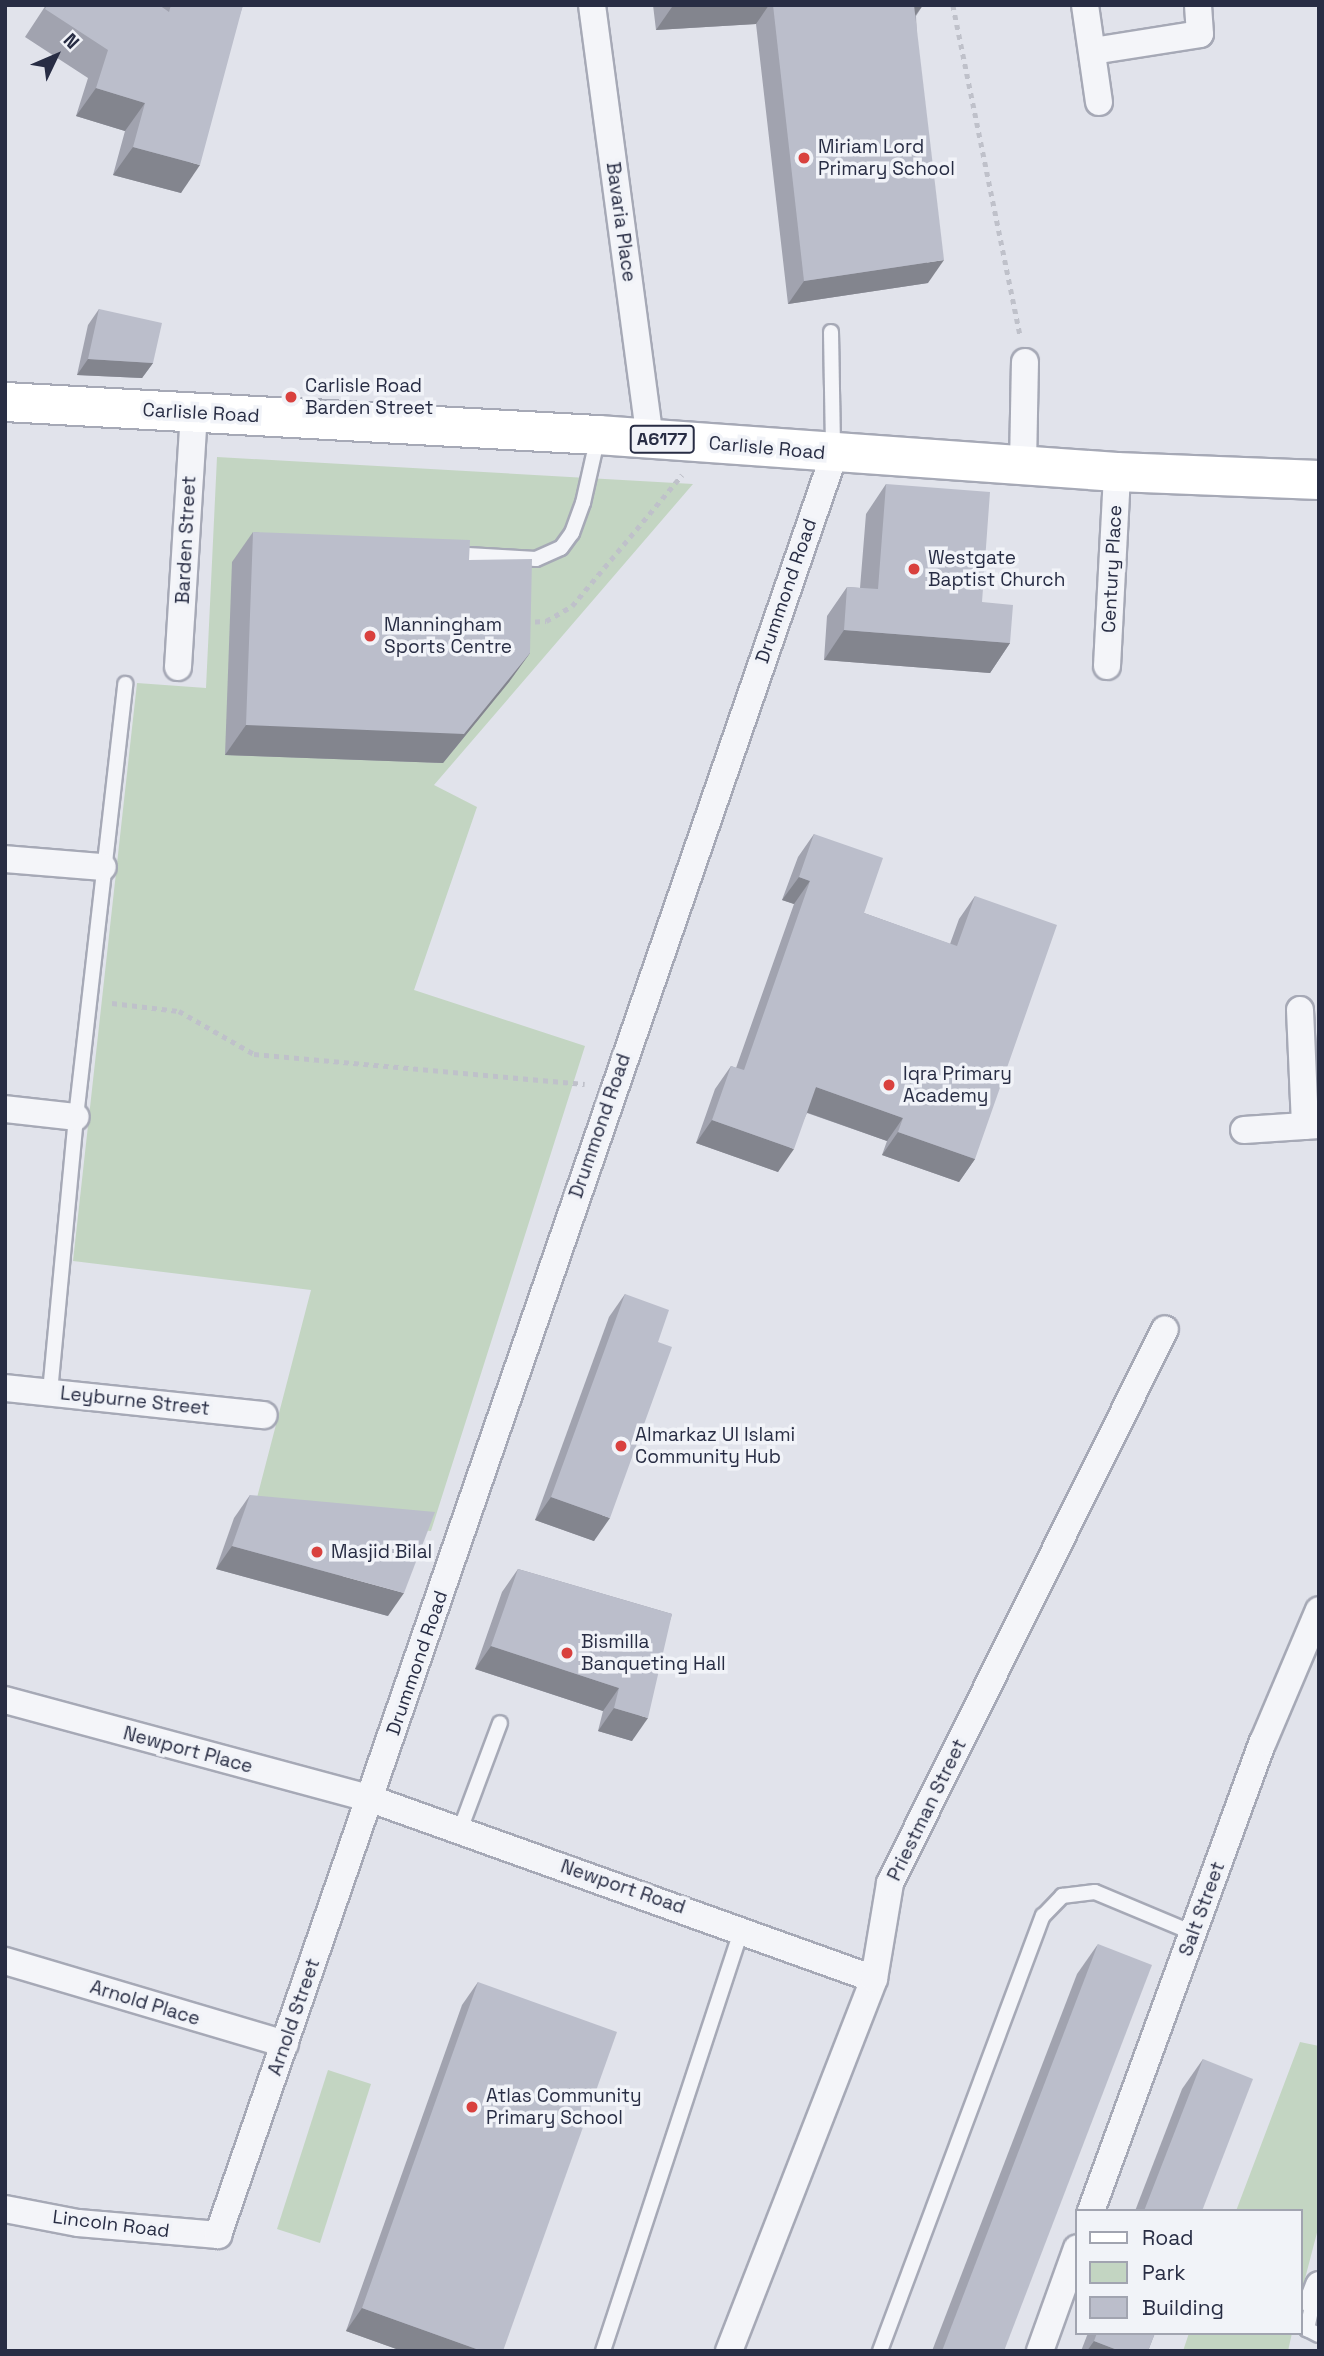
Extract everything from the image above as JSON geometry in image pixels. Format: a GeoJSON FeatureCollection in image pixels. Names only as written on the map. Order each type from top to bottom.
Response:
{"type":"FeatureCollection","features":[{"type":"Feature","properties":{"kind":"main road","name":"Carlisle Road"},"geometry":{"type":"LineString","coordinates":[[5,402],[650,438],[834,455],[1117,472],[1319,480]]}},
{"type":"Feature","properties":{"kind":"street","name":"Bavaria Place"},"geometry":{"type":"LineString","coordinates":[[592,5],[650,438]]}},
{"type":"Feature","properties":{"kind":"street"},"geometry":{"type":"LineString","coordinates":[[1085,5],[1099,102]]}},
{"type":"Feature","properties":{"kind":"street"},"geometry":{"type":"LineString","coordinates":[[1093,51],[1200,34],[1198,5]]}},
{"type":"Feature","properties":{"kind":"street"},"geometry":{"type":"LineString","coordinates":[[1023,465],[1025,362]]}},
{"type":"Feature","properties":{"kind":"street","name":"Barden Street"},"geometry":{"type":"LineString","coordinates":[[178,667],[194,413]]}},
{"type":"Feature","properties":{"kind":"street","name":"Drummond Road"},"geometry":{"type":"LineString","coordinates":[[371,1799],[616,1081],[834,455]]}},
{"type":"Feature","properties":{"kind":"street","name":"Century Place"},"geometry":{"type":"LineString","coordinates":[[1107,666],[1117,472]]}},
{"type":"Feature","properties":{"kind":"street"},"geometry":{"type":"LineString","coordinates":[[5,859],[103,866]]}},
{"type":"Feature","properties":{"kind":"street"},"geometry":{"type":"LineString","coordinates":[[1244,1130],[1312,1125],[1300,1010]]}},
{"type":"Feature","properties":{"kind":"street"},"geometry":{"type":"LineString","coordinates":[[5,1109],[76,1116]]}},
{"type":"Feature","properties":{"kind":"street","name":"Priestman Street"},"geometry":{"type":"LineString","coordinates":[[729,2351],[874,1979],[890,1883],[1164,1329]]}},
{"type":"Feature","properties":{"kind":"street","name":"Leyburne Street"},"geometry":{"type":"LineString","coordinates":[[5,1388],[264,1415]]}},
{"type":"Feature","properties":{"kind":"street","name":"Salt Street"},"geometry":{"type":"LineString","coordinates":[[1092,2209],[1263,1742],[1319,1610]]}},
{"type":"Feature","properties":{"kind":"street","name":"Newport Place"},"geometry":{"type":"LineString","coordinates":[[5,1700],[371,1799]]}},
{"type":"Feature","properties":{"kind":"street","name":"Newport Road"},"geometry":{"type":"LineString","coordinates":[[371,1799],[742,1929],[874,1979]]}},
{"type":"Feature","properties":{"kind":"street","name":"Arnold Street"},"geometry":{"type":"LineString","coordinates":[[218,2235],[371,1799]]}},
{"type":"Feature","properties":{"kind":"street","name":"Arnold Place"},"geometry":{"type":"LineString","coordinates":[[5,1961],[285,2044]]}},
{"type":"Feature","properties":{"kind":"street","name":"Lincoln Road"},"geometry":{"type":"LineString","coordinates":[[5,2209],[78,2223],[218,2235]]}},
{"type":"Feature","properties":{"kind":"street"},"geometry":{"type":"LineString","coordinates":[[1040,2351],[1076,2252]]}},
{"type":"Feature","properties":{"kind":"lane"},"geometry":{"type":"LineString","coordinates":[[831,332],[834,455]]}},
{"type":"Feature","properties":{"kind":"lane"},"geometry":{"type":"LineString","coordinates":[[432,552],[536,559],[561,548],[572,533],[583,503],[598,435]]}},
{"type":"Feature","properties":{"kind":"lane"},"geometry":{"type":"LineString","coordinates":[[50,1392],[76,1116],[125,684]]}},
{"type":"Feature","properties":{"kind":"lane"},"geometry":{"type":"LineString","coordinates":[[460,1830],[500,1723]]}},
{"type":"Feature","properties":{"kind":"lane"},"geometry":{"type":"LineString","coordinates":[[880,2351],[1043,1916],[1062,1896],[1096,1892],[1194,1933]]}},
{"type":"Feature","properties":{"kind":"lane"},"geometry":{"type":"LineString","coordinates":[[603,2351],[742,1929]]}},
{"type":"Feature","properties":{"kind":"lane"},"geometry":{"type":"LineString","coordinates":[[1316,2293],[1307,2329],[1319,2335]]}},
{"type":"Feature","properties":{"kind":"path"},"geometry":{"type":"LineString","coordinates":[[953,5],[1025,362]]}},
{"type":"Feature","properties":{"kind":"path"},"geometry":{"type":"LineString","coordinates":[[525,622],[546,621],[572,606],[679,484],[694,441]]}},
{"type":"Feature","properties":{"kind":"path"},"geometry":{"type":"LineString","coordinates":[[90,1001],[179,1011],[254,1054],[584,1086],[590,1071],[616,1081]]}},
{"type":"Feature","properties":{"kind":"green space"},"geometry":{"type":"Polygon","coordinates":[[[217,457],[693,484],[434,785],[477,807],[414,990],[585,1046],[431,1531],[252,1517],[311,1290],[73,1261],[137,683],[206,688],[217,457]]]}},
{"type":"Feature","properties":{"kind":"green space"},"geometry":{"type":"Polygon","coordinates":[[[1300,2042],[1319,2046],[1319,2225],[1303,2286],[1303,2209],[1237,2209],[1300,2042]]]}},
{"type":"Feature","properties":{"kind":"green space"},"geometry":{"type":"Polygon","coordinates":[[[328,2070],[371,2084],[320,2243],[277,2229],[328,2070]]]}},
{"type":"Feature","properties":{"kind":"green space"},"geometry":{"type":"Polygon","coordinates":[[[1188,2335],[1292,2335],[1288,2351],[1183,2351],[1188,2335]]]}},
{"type":"Feature","properties":{"kind":"building"},"geometry":{"type":"Polygon","coordinates":[[[47,5],[159,5],[169,12],[171,5],[243,5],[200,165],[133,147],[145,103],[96,88],[108,50],[45,9],[47,5]]]}},
{"type":"Feature","properties":{"kind":"building"},"geometry":{"type":"Polygon","coordinates":[[[672,5],[705,5],[672,7],[672,5]]]}},
{"type":"Feature","properties":{"kind":"building"},"geometry":{"type":"Polygon","coordinates":[[[773,5],[914,5],[944,260],[804,281],[773,5]]]}},
{"type":"Feature","properties":{"kind":"building"},"geometry":{"type":"Polygon","coordinates":[[[99,309],[162,323],[153,363],[88,359],[99,309]]]}},
{"type":"Feature","properties":{"kind":"building","name":"Westgate Baptist Church"},"geometry":{"type":"Polygon","coordinates":[[[886,484],[990,492],[982,602],[1013,605],[1010,643],[844,630],[847,587],[878,589],[886,484]]]}},
{"type":"Feature","properties":{"kind":"building","name":"Manningham Sports Centre"},"geometry":{"type":"Polygon","coordinates":[[[253,532],[470,540],[469,560],[532,559],[530,653],[464,734],[246,725],[253,532]]]}},
{"type":"Feature","properties":{"kind":"building"},"geometry":{"type":"Polygon","coordinates":[[[814,834],[883,858],[864,913],[957,946],[975,896],[1057,925],[975,1159],[898,1132],[903,1118],[816,1087],[794,1149],[712,1120],[731,1066],[744,1070],[810,881],[799,877],[814,834]]]}},
{"type":"Feature","properties":{"kind":"building"},"geometry":{"type":"Polygon","coordinates":[[[625,1294],[669,1310],[658,1342],[672,1347],[610,1518],[551,1497],[625,1294]]]}},
{"type":"Feature","properties":{"kind":"building","name":"Masjid Bilal"},"geometry":{"type":"Polygon","coordinates":[[[250,1495],[435,1512],[404,1593],[232,1546],[250,1495]]]}},
{"type":"Feature","properties":{"kind":"building","name":"Bismilla Banqueting Hall"},"geometry":{"type":"Polygon","coordinates":[[[518,1569],[672,1614],[648,1718],[614,1708],[619,1688],[491,1646],[518,1569]]]}},
{"type":"Feature","properties":{"kind":"building"},"geometry":{"type":"Polygon","coordinates":[[[1098,1944],[1152,1965],[1004,2351],[942,2351],[1098,1944]]]}},
{"type":"Feature","properties":{"kind":"building"},"geometry":{"type":"Polygon","coordinates":[[[478,1982],[617,2032],[503,2351],[482,2351],[362,2308],[478,1982]]]}},
{"type":"Feature","properties":{"kind":"building"},"geometry":{"type":"Polygon","coordinates":[[[1203,2059],[1253,2079],[1203,2209],[1145,2209],[1203,2059]]]}},
{"type":"Feature","properties":{"kind":"building"},"geometry":{"type":"Polygon","coordinates":[[[1096,2335],[1154,2335],[1148,2351],[1120,2351],[1094,2341],[1096,2335]]]}},
{"type":"Feature","properties":{"kind":"place","name":"Miriam Lord Primary School"},"geometry":{"type":"Point","coordinates":[804,158]}},
{"type":"Feature","properties":{"kind":"place","name":"Carlisle Road Barden Street"},"geometry":{"type":"Point","coordinates":[291,397]}},
{"type":"Feature","properties":{"kind":"place","name":"Westgate Baptist Church"},"geometry":{"type":"Point","coordinates":[914,569]}},
{"type":"Feature","properties":{"kind":"place","name":"Manningham Sports Centre"},"geometry":{"type":"Point","coordinates":[370,636]}},
{"type":"Feature","properties":{"kind":"place","name":"Iqra Primary Academy"},"geometry":{"type":"Point","coordinates":[889,1085]}},
{"type":"Feature","properties":{"kind":"place","name":"Almarkaz Ul Islami Community Hub"},"geometry":{"type":"Point","coordinates":[621,1446]}},
{"type":"Feature","properties":{"kind":"place","name":"Masjid Bilal"},"geometry":{"type":"Point","coordinates":[317,1552]}},
{"type":"Feature","properties":{"kind":"place","name":"Bismilla Banqueting Hall"},"geometry":{"type":"Point","coordinates":[567,1653]}},
{"type":"Feature","properties":{"kind":"place","name":"Atlas Community Primary School"},"geometry":{"type":"Point","coordinates":[472,2107]}}]}
